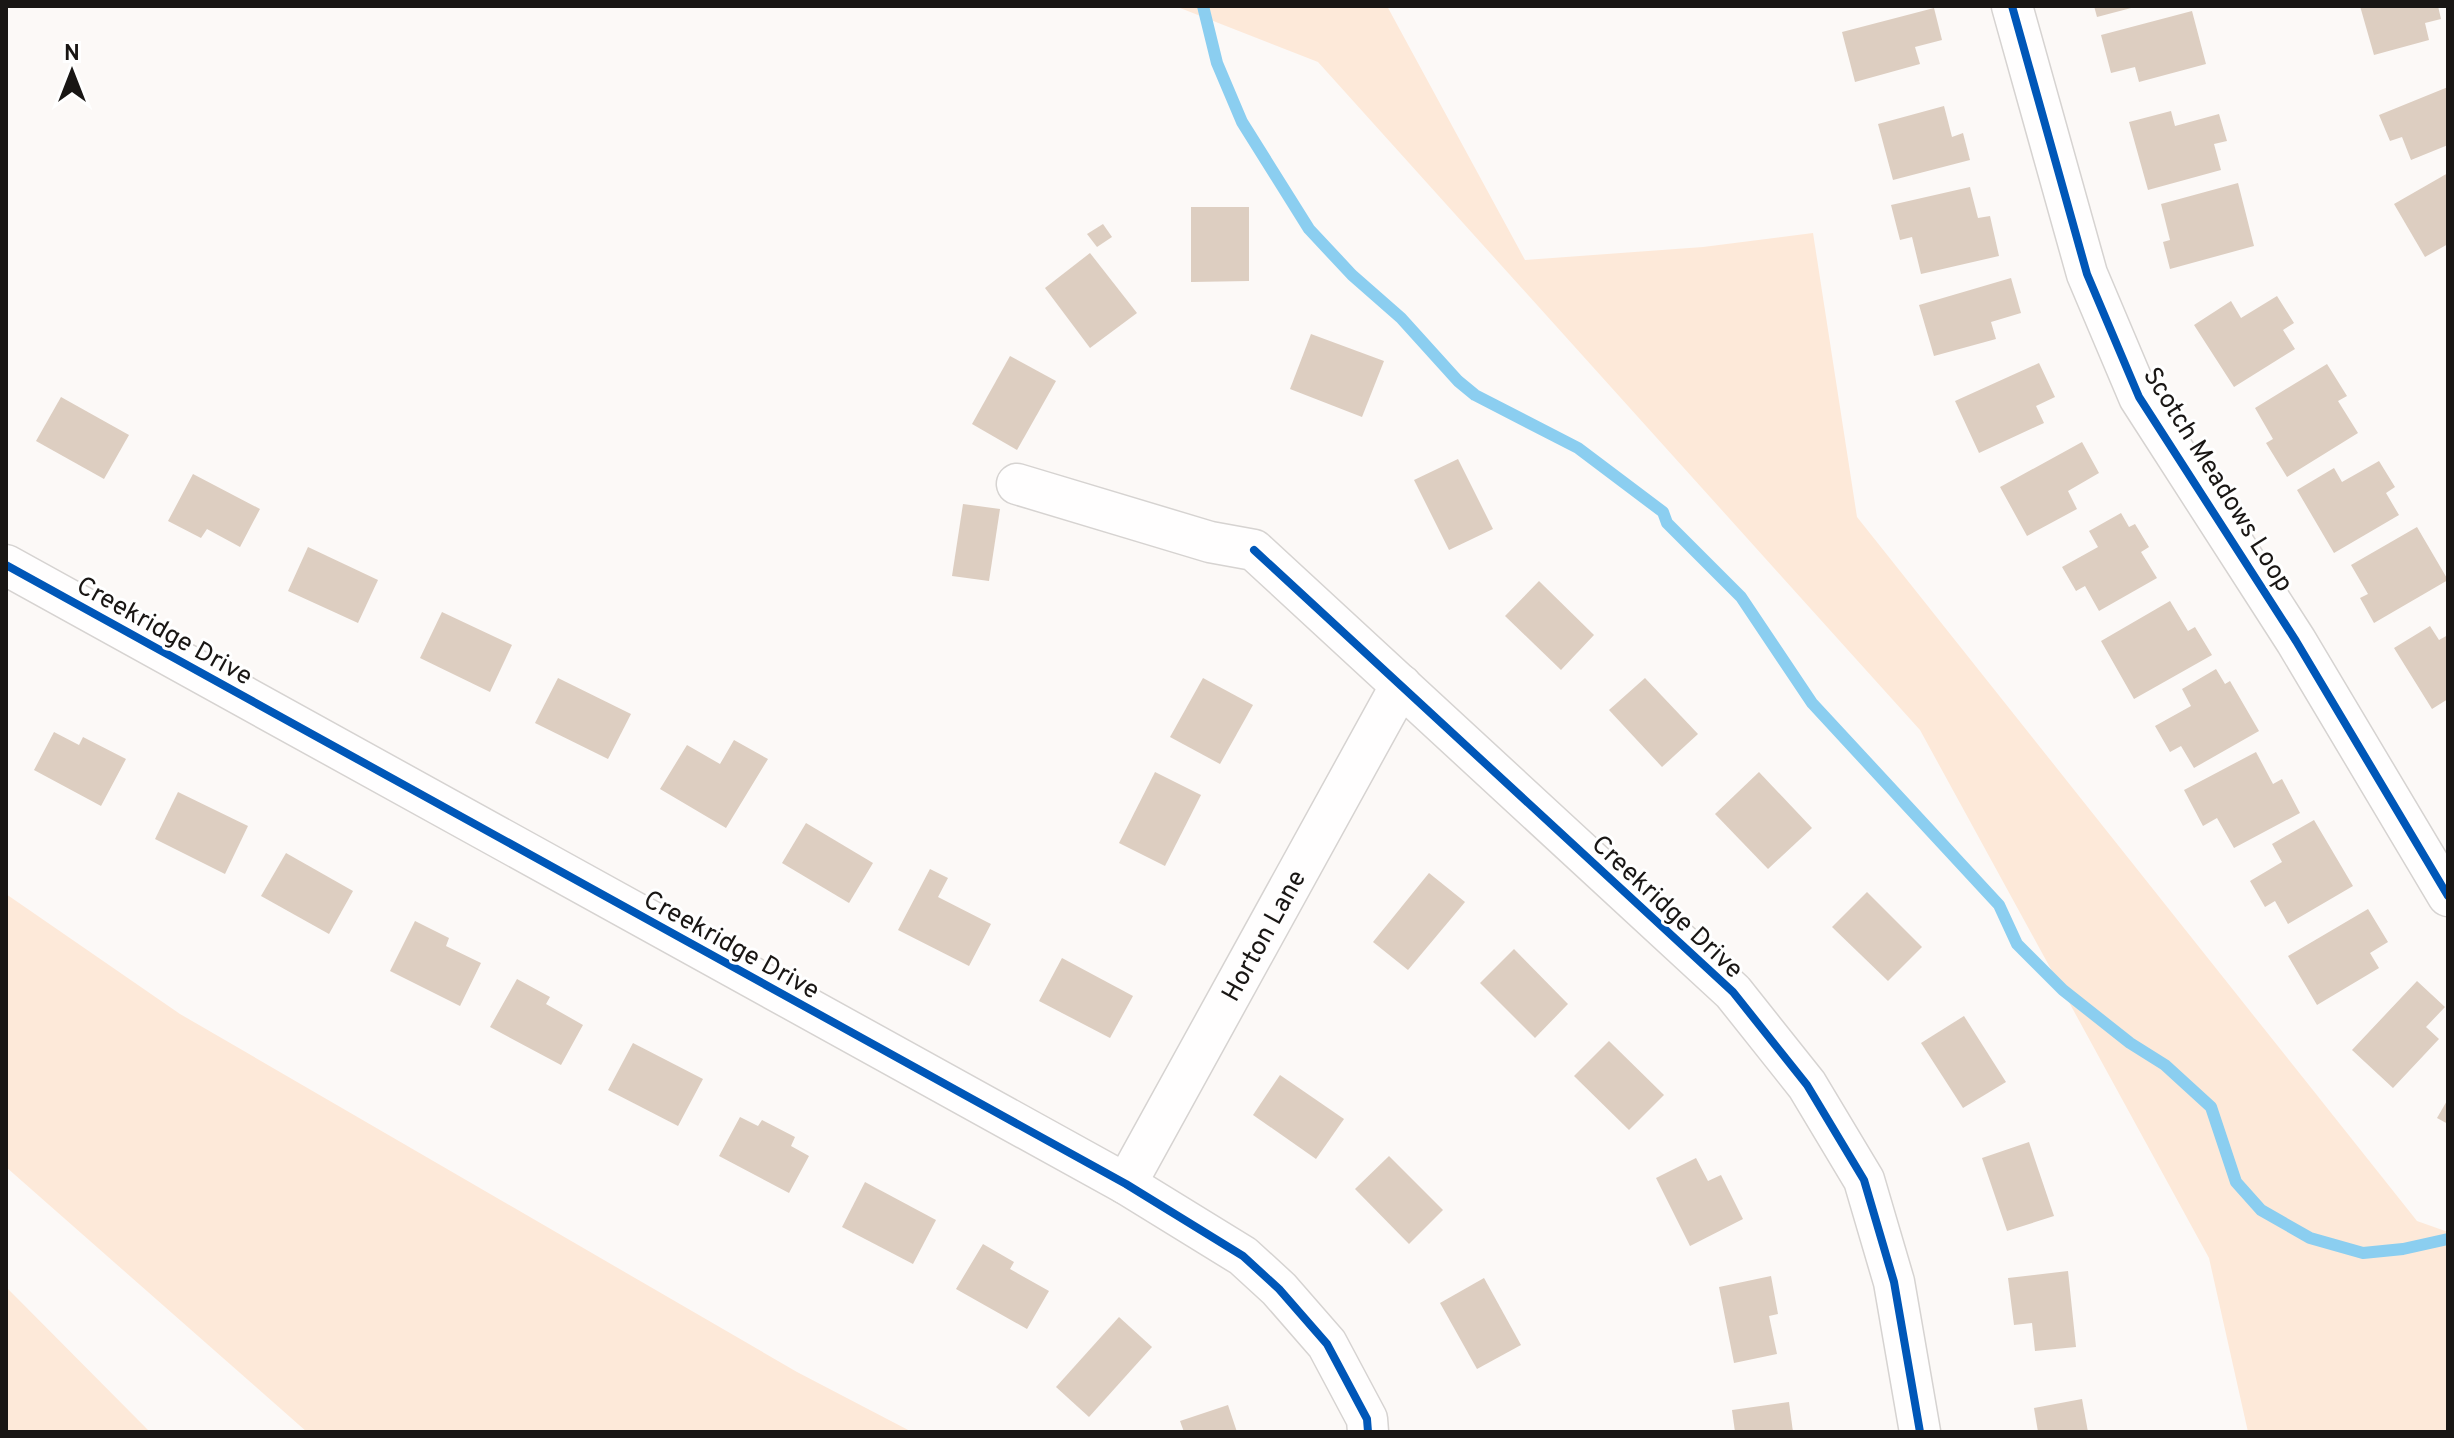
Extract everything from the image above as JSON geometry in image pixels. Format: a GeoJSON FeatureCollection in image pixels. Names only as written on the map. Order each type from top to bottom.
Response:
{"type":"FeatureCollection","features":[{"type":"Feature","properties":{"kind":"street","name":"Scotch Meadows Loop"},"geometry":{"type":"LineString","coordinates":[[2012,6],[2087,274],[2139,397],[2296,641],[2448,896]]}},
{"type":"Feature","properties":{"kind":"street","name":"Creekridge Drive"},"geometry":{"type":"LineString","coordinates":[[1017,484],[1210,542],[1254,550],[1733,992],[1807,1085],[1864,1180],[1894,1282],[1920,1432]]}},
{"type":"Feature","properties":{"kind":"street","name":"Creekridge Drive"},"geometry":{"type":"LineString","coordinates":[[6,565],[1126,1184],[1243,1256],[1279,1289],[1327,1344],[1367,1419],[1368,1432]]}},
{"type":"Feature","properties":{"kind":"street","name":"Horton Lane"},"geometry":{"type":"LineString","coordinates":[[1126,1184],[1401,685]]}},
{"type":"Feature","properties":{"kind":"shaded area"},"geometry":{"type":"Polygon","coordinates":[[[1175,6],[1387,6],[1525,260],[1703,247],[1813,233],[1857,517],[2417,1221],[2448,1232],[2448,1432],[2248,1432],[2209,1258],[1920,730],[1318,62],[1175,6]]]}},
{"type":"Feature","properties":{"kind":"shaded area"},"geometry":{"type":"Polygon","coordinates":[[[6,894],[180,1014],[797,1372],[912,1432],[307,1432],[6,1167],[6,894]]]}},
{"type":"Feature","properties":{"kind":"shaded area"},"geometry":{"type":"Polygon","coordinates":[[[6,1287],[150,1432],[6,1432],[6,1287]]]}},
{"type":"Feature","properties":{"kind":"building"},"geometry":{"type":"Polygon","coordinates":[[[2094,6],[2135,6],[2135,7],[2097,17],[2094,6]]]}},
{"type":"Feature","properties":{"kind":"building"},"geometry":{"type":"Polygon","coordinates":[[[2360,6],[2438,6],[2441,19],[2425,23],[2429,40],[2374,55],[2360,6]]]}},
{"type":"Feature","properties":{"kind":"building"},"geometry":{"type":"Polygon","coordinates":[[[1934,8],[1942,40],[1915,47],[1920,64],[1855,82],[1842,32],[1934,8]]]}},
{"type":"Feature","properties":{"kind":"building"},"geometry":{"type":"Polygon","coordinates":[[[2192,11],[2206,64],[2139,82],[2135,67],[2111,73],[2101,35],[2192,11]]]}},
{"type":"Feature","properties":{"kind":"building"},"geometry":{"type":"Polygon","coordinates":[[[2448,87],[2448,145],[2411,160],[2402,137],[2390,141],[2379,115],[2448,87]]]}},
{"type":"Feature","properties":{"kind":"building"},"geometry":{"type":"Polygon","coordinates":[[[1944,106],[1952,137],[1963,133],[1970,160],[1893,180],[1878,124],[1944,106]]]}},
{"type":"Feature","properties":{"kind":"building"},"geometry":{"type":"Polygon","coordinates":[[[2171,111],[2175,126],[2219,114],[2227,141],[2214,144],[2221,170],[2148,190],[2129,122],[2171,111]]]}},
{"type":"Feature","properties":{"kind":"building"},"geometry":{"type":"Polygon","coordinates":[[[2448,173],[2448,244],[2425,257],[2394,204],[2448,173]]]}},
{"type":"Feature","properties":{"kind":"building"},"geometry":{"type":"Polygon","coordinates":[[[2238,183],[2254,246],[2170,269],[2163,242],[2170,240],[2161,204],[2238,183]]]}},
{"type":"Feature","properties":{"kind":"building"},"geometry":{"type":"Polygon","coordinates":[[[1970,187],[1978,218],[1990,216],[1999,256],[1921,274],[1912,237],[1900,240],[1891,205],[1970,187]]]}},
{"type":"Feature","properties":{"kind":"building"},"geometry":{"type":"Polygon","coordinates":[[[1191,207],[1249,207],[1249,281],[1191,282],[1191,207]]]}},
{"type":"Feature","properties":{"kind":"building"},"geometry":{"type":"Polygon","coordinates":[[[1103,224],[1112,237],[1097,247],[1087,234],[1103,224]]]}},
{"type":"Feature","properties":{"kind":"building"},"geometry":{"type":"Polygon","coordinates":[[[1090,253],[1137,313],[1090,348],[1045,288],[1090,253]]]}},
{"type":"Feature","properties":{"kind":"building"},"geometry":{"type":"Polygon","coordinates":[[[2011,278],[2021,313],[1991,322],[1996,339],[1934,356],[1919,305],[2011,278]]]}},
{"type":"Feature","properties":{"kind":"building"},"geometry":{"type":"Polygon","coordinates":[[[2277,296],[2294,323],[2283,330],[2295,349],[2234,387],[2194,325],[2231,301],[2241,318],[2277,296]]]}},
{"type":"Feature","properties":{"kind":"building"},"geometry":{"type":"Polygon","coordinates":[[[1311,334],[1384,361],[1362,417],[1290,389],[1311,334]]]}},
{"type":"Feature","properties":{"kind":"building"},"geometry":{"type":"Polygon","coordinates":[[[1010,356],[1056,381],[1017,450],[972,424],[1010,356]]]}},
{"type":"Feature","properties":{"kind":"building"},"geometry":{"type":"Polygon","coordinates":[[[2039,363],[2055,397],[2036,406],[2044,423],[1979,453],[1955,401],[2039,363]]]}},
{"type":"Feature","properties":{"kind":"building"},"geometry":{"type":"Polygon","coordinates":[[[2327,364],[2347,396],[2338,401],[2358,433],[2287,477],[2266,443],[2273,439],[2255,408],[2327,364]]]}},
{"type":"Feature","properties":{"kind":"building"},"geometry":{"type":"Polygon","coordinates":[[[61,397],[129,435],[104,479],[36,441],[61,397]]]}},
{"type":"Feature","properties":{"kind":"building"},"geometry":{"type":"Polygon","coordinates":[[[2082,442],[2099,473],[2068,491],[2077,509],[2027,536],[2000,487],[2082,442]]]}},
{"type":"Feature","properties":{"kind":"building"},"geometry":{"type":"Polygon","coordinates":[[[1458,459],[1493,529],[1449,550],[1414,480],[1458,459]]]}},
{"type":"Feature","properties":{"kind":"building"},"geometry":{"type":"Polygon","coordinates":[[[2379,461],[2395,487],[2386,493],[2399,515],[2334,553],[2297,490],[2334,468],[2342,482],[2379,461]]]}},
{"type":"Feature","properties":{"kind":"building"},"geometry":{"type":"Polygon","coordinates":[[[193,474],[260,509],[240,547],[207,529],[201,538],[168,521],[193,474]]]}},
{"type":"Feature","properties":{"kind":"building"},"geometry":{"type":"Polygon","coordinates":[[[963,504],[1000,509],[989,581],[952,576],[963,504]]]}},
{"type":"Feature","properties":{"kind":"building"},"geometry":{"type":"Polygon","coordinates":[[[2121,513],[2129,527],[2135,524],[2149,547],[2141,552],[2157,578],[2099,611],[2085,586],[2076,591],[2062,567],[2098,547],[2089,531],[2121,513]]]}},
{"type":"Feature","properties":{"kind":"building"},"geometry":{"type":"Polygon","coordinates":[[[2417,527],[2448,580],[2374,623],[2360,598],[2368,594],[2351,565],[2417,527]]]}},
{"type":"Feature","properties":{"kind":"building"},"geometry":{"type":"Polygon","coordinates":[[[308,547],[378,580],[358,623],[288,591],[308,547]]]}},
{"type":"Feature","properties":{"kind":"building"},"geometry":{"type":"Polygon","coordinates":[[[1539,581],[1594,635],[1561,670],[1505,616],[1539,581]]]}},
{"type":"Feature","properties":{"kind":"building"},"geometry":{"type":"Polygon","coordinates":[[[2170,601],[2188,631],[2195,627],[2212,655],[2134,699],[2101,641],[2170,601]]]}},
{"type":"Feature","properties":{"kind":"building"},"geometry":{"type":"Polygon","coordinates":[[[442,612],[512,645],[490,692],[420,658],[442,612]]]}},
{"type":"Feature","properties":{"kind":"building"},"geometry":{"type":"Polygon","coordinates":[[[2430,626],[2439,640],[2448,635],[2448,699],[2432,709],[2394,648],[2430,626]]]}},
{"type":"Feature","properties":{"kind":"building"},"geometry":{"type":"Polygon","coordinates":[[[2216,669],[2225,684],[2230,681],[2259,731],[2194,768],[2181,746],[2170,752],[2155,726],[2191,706],[2182,689],[2216,669]]]}},
{"type":"Feature","properties":{"kind":"building"},"geometry":{"type":"Polygon","coordinates":[[[558,678],[631,714],[608,759],[535,723],[558,678]]]}},
{"type":"Feature","properties":{"kind":"building"},"geometry":{"type":"Polygon","coordinates":[[[1203,678],[1253,705],[1220,764],[1170,737],[1203,678]]]}},
{"type":"Feature","properties":{"kind":"building"},"geometry":{"type":"Polygon","coordinates":[[[1645,678],[1698,734],[1662,767],[1609,710],[1645,678]]]}},
{"type":"Feature","properties":{"kind":"building"},"geometry":{"type":"Polygon","coordinates":[[[54,732],[79,745],[83,737],[126,759],[101,806],[34,770],[54,732]]]}},
{"type":"Feature","properties":{"kind":"building"},"geometry":{"type":"Polygon","coordinates":[[[734,740],[768,759],[726,828],[660,789],[687,745],[720,764],[734,740]]]}},
{"type":"Feature","properties":{"kind":"building"},"geometry":{"type":"Polygon","coordinates":[[[2256,752],[2273,784],[2282,779],[2300,813],[2234,848],[2217,818],[2203,826],[2184,790],[2256,752]]]}},
{"type":"Feature","properties":{"kind":"building"},"geometry":{"type":"Polygon","coordinates":[[[1155,772],[1201,795],[1165,866],[1119,843],[1155,772]]]}},
{"type":"Feature","properties":{"kind":"building"},"geometry":{"type":"Polygon","coordinates":[[[1759,772],[1812,828],[1768,869],[1715,814],[1759,772]]]}},
{"type":"Feature","properties":{"kind":"building"},"geometry":{"type":"Polygon","coordinates":[[[178,792],[248,826],[225,874],[155,839],[178,792]]]}},
{"type":"Feature","properties":{"kind":"building"},"geometry":{"type":"Polygon","coordinates":[[[2314,820],[2353,886],[2288,924],[2275,901],[2265,907],[2250,881],[2282,862],[2272,844],[2314,820]]]}},
{"type":"Feature","properties":{"kind":"building"},"geometry":{"type":"Polygon","coordinates":[[[806,823],[873,863],[849,903],[782,863],[806,823]]]}},
{"type":"Feature","properties":{"kind":"building"},"geometry":{"type":"Polygon","coordinates":[[[286,853],[353,891],[329,934],[261,896],[286,853]]]}},
{"type":"Feature","properties":{"kind":"building"},"geometry":{"type":"Polygon","coordinates":[[[930,869],[948,878],[938,897],[991,924],[969,966],[898,930],[930,869]]]}},
{"type":"Feature","properties":{"kind":"building"},"geometry":{"type":"Polygon","coordinates":[[[1429,873],[1465,902],[1408,970],[1373,942],[1429,873]]]}},
{"type":"Feature","properties":{"kind":"building"},"geometry":{"type":"Polygon","coordinates":[[[1867,892],[1922,947],[1888,981],[1832,927],[1867,892]]]}},
{"type":"Feature","properties":{"kind":"building"},"geometry":{"type":"Polygon","coordinates":[[[2368,909],[2388,942],[2370,953],[2379,968],[2317,1005],[2288,956],[2368,909]]]}},
{"type":"Feature","properties":{"kind":"building"},"geometry":{"type":"Polygon","coordinates":[[[415,921],[449,938],[446,946],[481,963],[460,1006],[390,971],[415,921]]]}},
{"type":"Feature","properties":{"kind":"building"},"geometry":{"type":"Polygon","coordinates":[[[1514,949],[1568,1004],[1535,1038],[1480,983],[1514,949]]]}},
{"type":"Feature","properties":{"kind":"building"},"geometry":{"type":"Polygon","coordinates":[[[1062,958],[1133,996],[1110,1038],[1039,1001],[1062,958]]]}},
{"type":"Feature","properties":{"kind":"building"},"geometry":{"type":"Polygon","coordinates":[[[517,979],[550,997],[546,1004],[583,1025],[561,1065],[490,1027],[517,979]]]}},
{"type":"Feature","properties":{"kind":"building"},"geometry":{"type":"Polygon","coordinates":[[[2417,981],[2445,1007],[2426,1027],[2439,1039],[2393,1088],[2352,1050],[2417,981]]]}},
{"type":"Feature","properties":{"kind":"building"},"geometry":{"type":"Polygon","coordinates":[[[1964,1016],[2006,1082],[1963,1108],[1921,1043],[1964,1016]]]}},
{"type":"Feature","properties":{"kind":"building"},"geometry":{"type":"Polygon","coordinates":[[[1609,1041],[1664,1095],[1629,1130],[1574,1076],[1609,1041]]]}},
{"type":"Feature","properties":{"kind":"building"},"geometry":{"type":"Polygon","coordinates":[[[633,1043],[703,1079],[678,1126],[608,1090],[633,1043]]]}},
{"type":"Feature","properties":{"kind":"building"},"geometry":{"type":"Polygon","coordinates":[[[1280,1075],[1344,1119],[1316,1159],[1253,1115],[1280,1075]]]}},
{"type":"Feature","properties":{"kind":"building"},"geometry":{"type":"Polygon","coordinates":[[[2448,1099],[2448,1124],[2437,1118],[2448,1099]]]}},
{"type":"Feature","properties":{"kind":"building"},"geometry":{"type":"Polygon","coordinates":[[[740,1117],[758,1126],[762,1120],[795,1137],[791,1146],[809,1156],[789,1193],[719,1156],[740,1117]]]}},
{"type":"Feature","properties":{"kind":"building"},"geometry":{"type":"Polygon","coordinates":[[[2029,1142],[2054,1216],[2007,1231],[1982,1158],[2029,1142]]]}},
{"type":"Feature","properties":{"kind":"building"},"geometry":{"type":"Polygon","coordinates":[[[1389,1156],[1443,1210],[1409,1244],[1355,1189],[1389,1156]]]}},
{"type":"Feature","properties":{"kind":"building"},"geometry":{"type":"Polygon","coordinates":[[[1696,1158],[1708,1181],[1721,1175],[1743,1219],[1690,1246],[1656,1178],[1696,1158]]]}},
{"type":"Feature","properties":{"kind":"building"},"geometry":{"type":"Polygon","coordinates":[[[865,1182],[936,1220],[913,1264],[842,1227],[865,1182]]]}},
{"type":"Feature","properties":{"kind":"building"},"geometry":{"type":"Polygon","coordinates":[[[983,1244],[1014,1262],[1010,1269],[1049,1291],[1027,1329],[956,1289],[983,1244]]]}},
{"type":"Feature","properties":{"kind":"building"},"geometry":{"type":"Polygon","coordinates":[[[2068,1271],[2076,1347],[2035,1351],[2032,1323],[2014,1325],[2008,1278],[2068,1271]]]}},
{"type":"Feature","properties":{"kind":"building"},"geometry":{"type":"Polygon","coordinates":[[[1771,1276],[1778,1314],[1769,1316],[1777,1354],[1734,1363],[1719,1287],[1771,1276]]]}},
{"type":"Feature","properties":{"kind":"building"},"geometry":{"type":"Polygon","coordinates":[[[1484,1278],[1521,1345],[1477,1369],[1440,1303],[1484,1278]]]}},
{"type":"Feature","properties":{"kind":"building"},"geometry":{"type":"Polygon","coordinates":[[[1119,1317],[1152,1347],[1089,1417],[1056,1387],[1119,1317]]]}},
{"type":"Feature","properties":{"kind":"building"},"geometry":{"type":"Polygon","coordinates":[[[2082,1399],[2088,1432],[2038,1432],[2034,1408],[2082,1399]]]}},
{"type":"Feature","properties":{"kind":"building"},"geometry":{"type":"Polygon","coordinates":[[[1789,1402],[1793,1432],[1735,1432],[1732,1410],[1789,1402]]]}},
{"type":"Feature","properties":{"kind":"building"},"geometry":{"type":"Polygon","coordinates":[[[1228,1405],[1237,1432],[1184,1432],[1180,1421],[1228,1405]]]}},
{"type":"Feature","properties":{"kind":"waterway"},"geometry":{"type":"LineString","coordinates":[[1203,6],[1217,63],[1242,122],[1309,229],[1475,395],[1578,448],[1663,512],[1667,523],[1741,597],[1812,703],[1999,905],[2017,944],[2063,990],[2130,1043],[2165,1065],[2211,1107],[2236,1182],[2261,1210],[2310,1238],[2363,1253],[2403,1249],[2448,1239]]}},
{"type":"Feature","properties":{"kind":"cycle path"},"geometry":{"type":"LineString","coordinates":[[2012,6],[2087,274],[2139,397],[2296,641],[2448,896]]}},
{"type":"Feature","properties":{"kind":"cycle path"},"geometry":{"type":"LineString","coordinates":[[1254,550],[1733,992],[1807,1085],[1864,1180],[1894,1282],[1920,1432]]}},
{"type":"Feature","properties":{"kind":"cycle path"},"geometry":{"type":"LineString","coordinates":[[6,565],[1126,1184],[1243,1256],[1279,1289],[1327,1344],[1367,1419],[1368,1432]]}}]}
